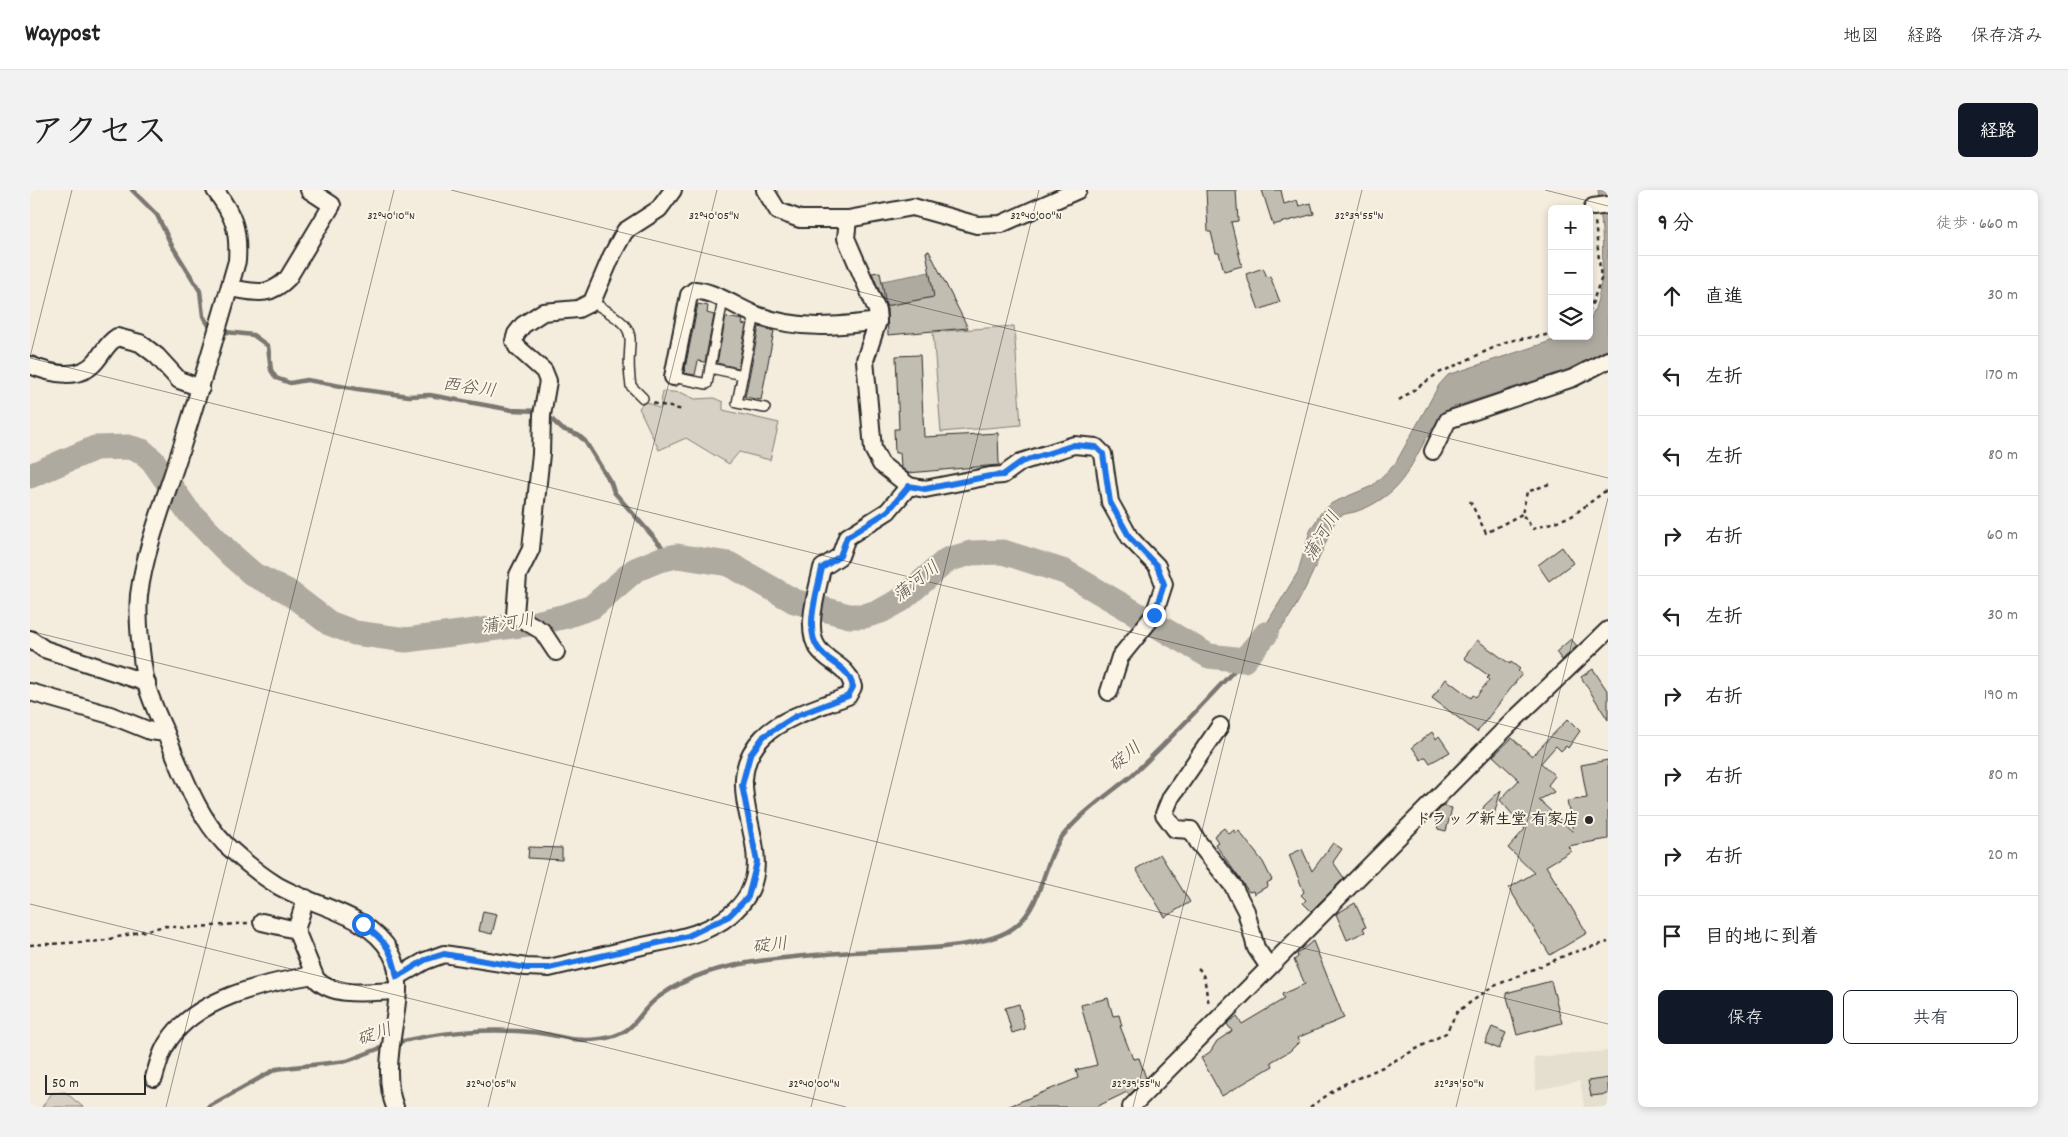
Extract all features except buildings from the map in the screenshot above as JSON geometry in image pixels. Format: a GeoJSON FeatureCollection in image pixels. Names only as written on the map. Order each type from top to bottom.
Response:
{"type":"FeatureCollection","features":[{"type":"Feature","properties":{"kind":"street"},"geometry":{"type":"LineString","coordinates":[[215,190],[228,206],[236,224],[238,241],[237,261],[201,388],[163,504],[139,595],[140,627],[146,683],[189,790],[212,831],[229,848],[276,884],[363,924],[381,938],[393,955],[398,984],[388,1055],[392,1098],[395,1107]]}},
{"type":"Feature","properties":{"kind":"street"},"geometry":{"type":"LineString","coordinates":[[230,288],[270,292],[278,288],[288,278],[332,205],[309,190]]}},
{"type":"Feature","properties":{"kind":"street"},"geometry":{"type":"LineString","coordinates":[[556,652],[542,631],[515,615],[518,574],[531,549],[541,454],[542,413],[548,381],[544,371],[517,347],[514,341],[516,334],[523,325],[542,312],[578,309],[592,302],[612,255],[625,231],[659,209],[673,190]]}},
{"type":"Feature","properties":{"kind":"street"},"geometry":{"type":"LineString","coordinates":[[765,190],[778,211],[800,219],[848,219],[913,207],[977,225],[1001,224],[1078,190]]}},
{"type":"Feature","properties":{"kind":"street"},"geometry":{"type":"LineString","coordinates":[[848,219],[846,238],[877,310],[878,321],[865,360],[873,449],[881,464],[909,486],[925,489],[1003,475],[1021,462],[1074,445],[1096,447],[1103,454],[1110,502],[1130,538],[1157,566],[1164,584],[1154,615],[1120,657],[1109,692]]}},
{"type":"Feature","properties":{"kind":"street"},"geometry":{"type":"LineString","coordinates":[[673,377],[689,295],[695,290],[771,319],[829,328],[878,321]]}},
{"type":"Feature","properties":{"kind":"street"},"geometry":{"type":"LineString","coordinates":[[30,365],[44,370],[73,374],[89,370],[111,341],[117,337],[140,343],[157,356],[179,380],[201,388]]}},
{"type":"Feature","properties":{"kind":"street"},"geometry":{"type":"LineString","coordinates":[[1433,451],[1448,420],[1573,378],[1608,360]]}},
{"type":"Feature","properties":{"kind":"street"},"geometry":{"type":"LineString","coordinates":[[306,898],[296,930],[314,974],[321,985],[329,989],[345,991],[398,984],[425,960],[444,954],[526,968],[549,968],[688,936],[729,916],[748,897],[757,862],[742,785],[750,755],[764,736],[796,716],[848,696],[853,687],[850,676],[817,648],[813,634],[812,618],[822,568],[840,556],[847,537],[888,511],[909,486]]}},
{"type":"Feature","properties":{"kind":"street"},"geometry":{"type":"LineString","coordinates":[[1130,1107],[1515,720],[1608,630]]}},
{"type":"Feature","properties":{"kind":"street"},"geometry":{"type":"LineString","coordinates":[[30,639],[44,649],[146,683]]}},
{"type":"Feature","properties":{"kind":"street"},"geometry":{"type":"LineString","coordinates":[[30,692],[110,715],[150,731],[166,733]]}},
{"type":"Feature","properties":{"kind":"street"},"geometry":{"type":"LineString","coordinates":[[1220,726],[1171,797],[1164,814],[1175,829],[1191,830],[1198,842],[1233,886],[1246,912],[1256,948],[1270,968]]}},
{"type":"Feature","properties":{"kind":"street"},"geometry":{"type":"LineString","coordinates":[[262,922],[296,930]]}},
{"type":"Feature","properties":{"kind":"street"},"geometry":{"type":"LineString","coordinates":[[154,1078],[166,1045],[179,1028],[212,1003],[275,981],[314,974]]}},
{"type":"Feature","properties":{"kind":"lane"},"geometry":{"type":"LineString","coordinates":[[673,377],[707,384],[723,300]]}},
{"type":"Feature","properties":{"kind":"lane"},"geometry":{"type":"LineString","coordinates":[[592,302],[617,316],[628,328],[631,346],[631,386],[643,398]]}},
{"type":"Feature","properties":{"kind":"lane"},"geometry":{"type":"LineString","coordinates":[[755,314],[737,403],[764,408]]}},
{"type":"Feature","properties":{"kind":"lane"},"geometry":{"type":"LineString","coordinates":[[710,368],[743,375]]}},
{"type":"Feature","properties":{"kind":"path"},"geometry":{"type":"LineString","coordinates":[[1593,301],[1601,278],[1600,206]]}},
{"type":"Feature","properties":{"kind":"path"},"geometry":{"type":"LineString","coordinates":[[1399,400],[1437,374],[1508,341],[1548,335]]}},
{"type":"Feature","properties":{"kind":"path"},"geometry":{"type":"LineString","coordinates":[[643,398],[660,406],[683,410]]}},
{"type":"Feature","properties":{"kind":"path"},"geometry":{"type":"LineString","coordinates":[[1549,484],[1527,492],[1522,514],[1533,529],[1572,516],[1608,489]]}},
{"type":"Feature","properties":{"kind":"path"},"geometry":{"type":"LineString","coordinates":[[1470,501],[1486,533],[1522,514]]}},
{"type":"Feature","properties":{"kind":"path"},"geometry":{"type":"LineString","coordinates":[[30,945],[100,941],[165,926],[187,928],[262,922]]}},
{"type":"Feature","properties":{"kind":"path"},"geometry":{"type":"LineString","coordinates":[[1310,1107],[1342,1085],[1383,1067],[1446,1033],[1457,1012],[1492,986],[1572,953],[1608,942]]}},
{"type":"Feature","properties":{"kind":"path"},"geometry":{"type":"LineString","coordinates":[[1198,968],[1204,975],[1209,1004],[1221,1016]]}},
{"type":"Feature","properties":{"kind":"shaded area"},"geometry":{"type":"Polygon","coordinates":[[[1014,326],[1021,425],[941,432],[933,332],[1014,326]]]}},
{"type":"Feature","properties":{"kind":"shaded area"},"geometry":{"type":"Polygon","coordinates":[[[663,391],[682,393],[695,399],[714,398],[723,402],[723,410],[779,423],[770,460],[739,452],[729,464],[686,438],[659,450],[639,408],[645,401],[660,409],[663,391]]]}},
{"type":"Feature","properties":{"kind":"shaded area"},"geometry":{"type":"Polygon","coordinates":[[[1608,1051],[1608,1107],[1584,1107],[1580,1081],[1536,1090],[1534,1057],[1608,1051]]]}},
{"type":"Feature","properties":{"kind":"shaded area"},"geometry":{"type":"Polygon","coordinates":[[[65,1092],[83,1107],[42,1107],[52,1093],[65,1092]]]}},
{"type":"Feature","properties":{"kind":"water"},"geometry":{"type":"Polygon","coordinates":[[[1598,190],[1608,190],[1608,351],[1575,368],[1453,407],[1443,415],[1428,436],[1409,470],[1393,490],[1369,506],[1342,515],[1336,519],[1300,599],[1288,619],[1275,637],[1260,651],[1244,660],[1249,644],[1267,623],[1298,572],[1310,531],[1320,514],[1332,503],[1372,486],[1395,464],[1439,385],[1448,375],[1554,340],[1593,340],[1593,313],[1602,276],[1598,190]]]}},
{"type":"Feature","properties":{"kind":"water"},"geometry":{"type":"Polygon","coordinates":[[[930,272],[934,297],[886,306],[882,281],[930,272]]]}},
{"type":"Feature","properties":{"kind":"waterway","name":"西谷川"},"geometry":{"type":"LineString","coordinates":[[132,190],[157,215],[171,244],[200,291],[203,316],[210,327]]}},
{"type":"Feature","properties":{"kind":"waterway","name":"西谷川"},"geometry":{"type":"LineString","coordinates":[[226,332],[253,335],[268,346],[271,370],[276,378],[290,383],[307,380],[409,396],[430,395],[512,410],[539,411]]}},
{"type":"Feature","properties":{"kind":"waterway","name":"西谷川"},"geometry":{"type":"LineString","coordinates":[[546,414],[562,429],[578,435],[585,441],[611,483],[614,492],[670,556]]}},
{"type":"Feature","properties":{"kind":"waterway","name":"蒲河川"},"geometry":{"type":"LineString","coordinates":[[30,476],[95,448],[128,447],[142,451],[153,461],[187,510],[230,554],[254,575],[287,591],[329,623],[355,633],[406,640],[536,623],[566,616],[592,607],[635,570],[659,560],[677,556],[729,564],[794,601],[849,616],[864,616],[881,611],[901,600],[947,560],[971,553],[1003,552],[1065,572],[1209,656],[1244,660],[1266,634]]}},
{"type":"Feature","properties":{"kind":"waterway","name":"碇川"},"geometry":{"type":"LineString","coordinates":[[395,1043],[428,1036],[480,1031],[531,1032],[581,1040],[600,1039],[622,1033],[630,1028],[652,1003],[672,988],[695,977],[719,969],[759,961],[795,957],[939,948],[963,945],[1003,934],[1017,925],[1026,915],[1033,904],[1058,842],[1073,824],[1146,762],[1244,660]]}},
{"type":"Feature","properties":{"kind":"waterway","name":"碇川"},"geometry":{"type":"LineString","coordinates":[[208,1107],[276,1069],[347,1061],[388,1045]]}},
{"type":"Feature","properties":{"kind":"place","name":"ドラッグ新生堂 有家店"},"geometry":{"type":"Point","coordinates":[1589,820]}},
{"type":"Feature","properties":{"kind":"route"},"geometry":{"type":"LineString","coordinates":[[363,924],[381,938],[393,955],[397,977],[425,960],[444,954],[526,968],[549,968],[688,936],[708,928],[729,916],[748,897],[757,862],[754,837],[742,785],[750,755],[764,736],[796,716],[848,696],[853,687],[850,676],[817,648],[813,634],[812,618],[822,568],[840,556],[847,537],[888,511],[909,486],[925,489],[1003,475],[1021,462],[1074,445],[1096,447],[1103,454],[1110,502],[1130,538],[1157,566],[1164,584],[1154,615]]}}]}
